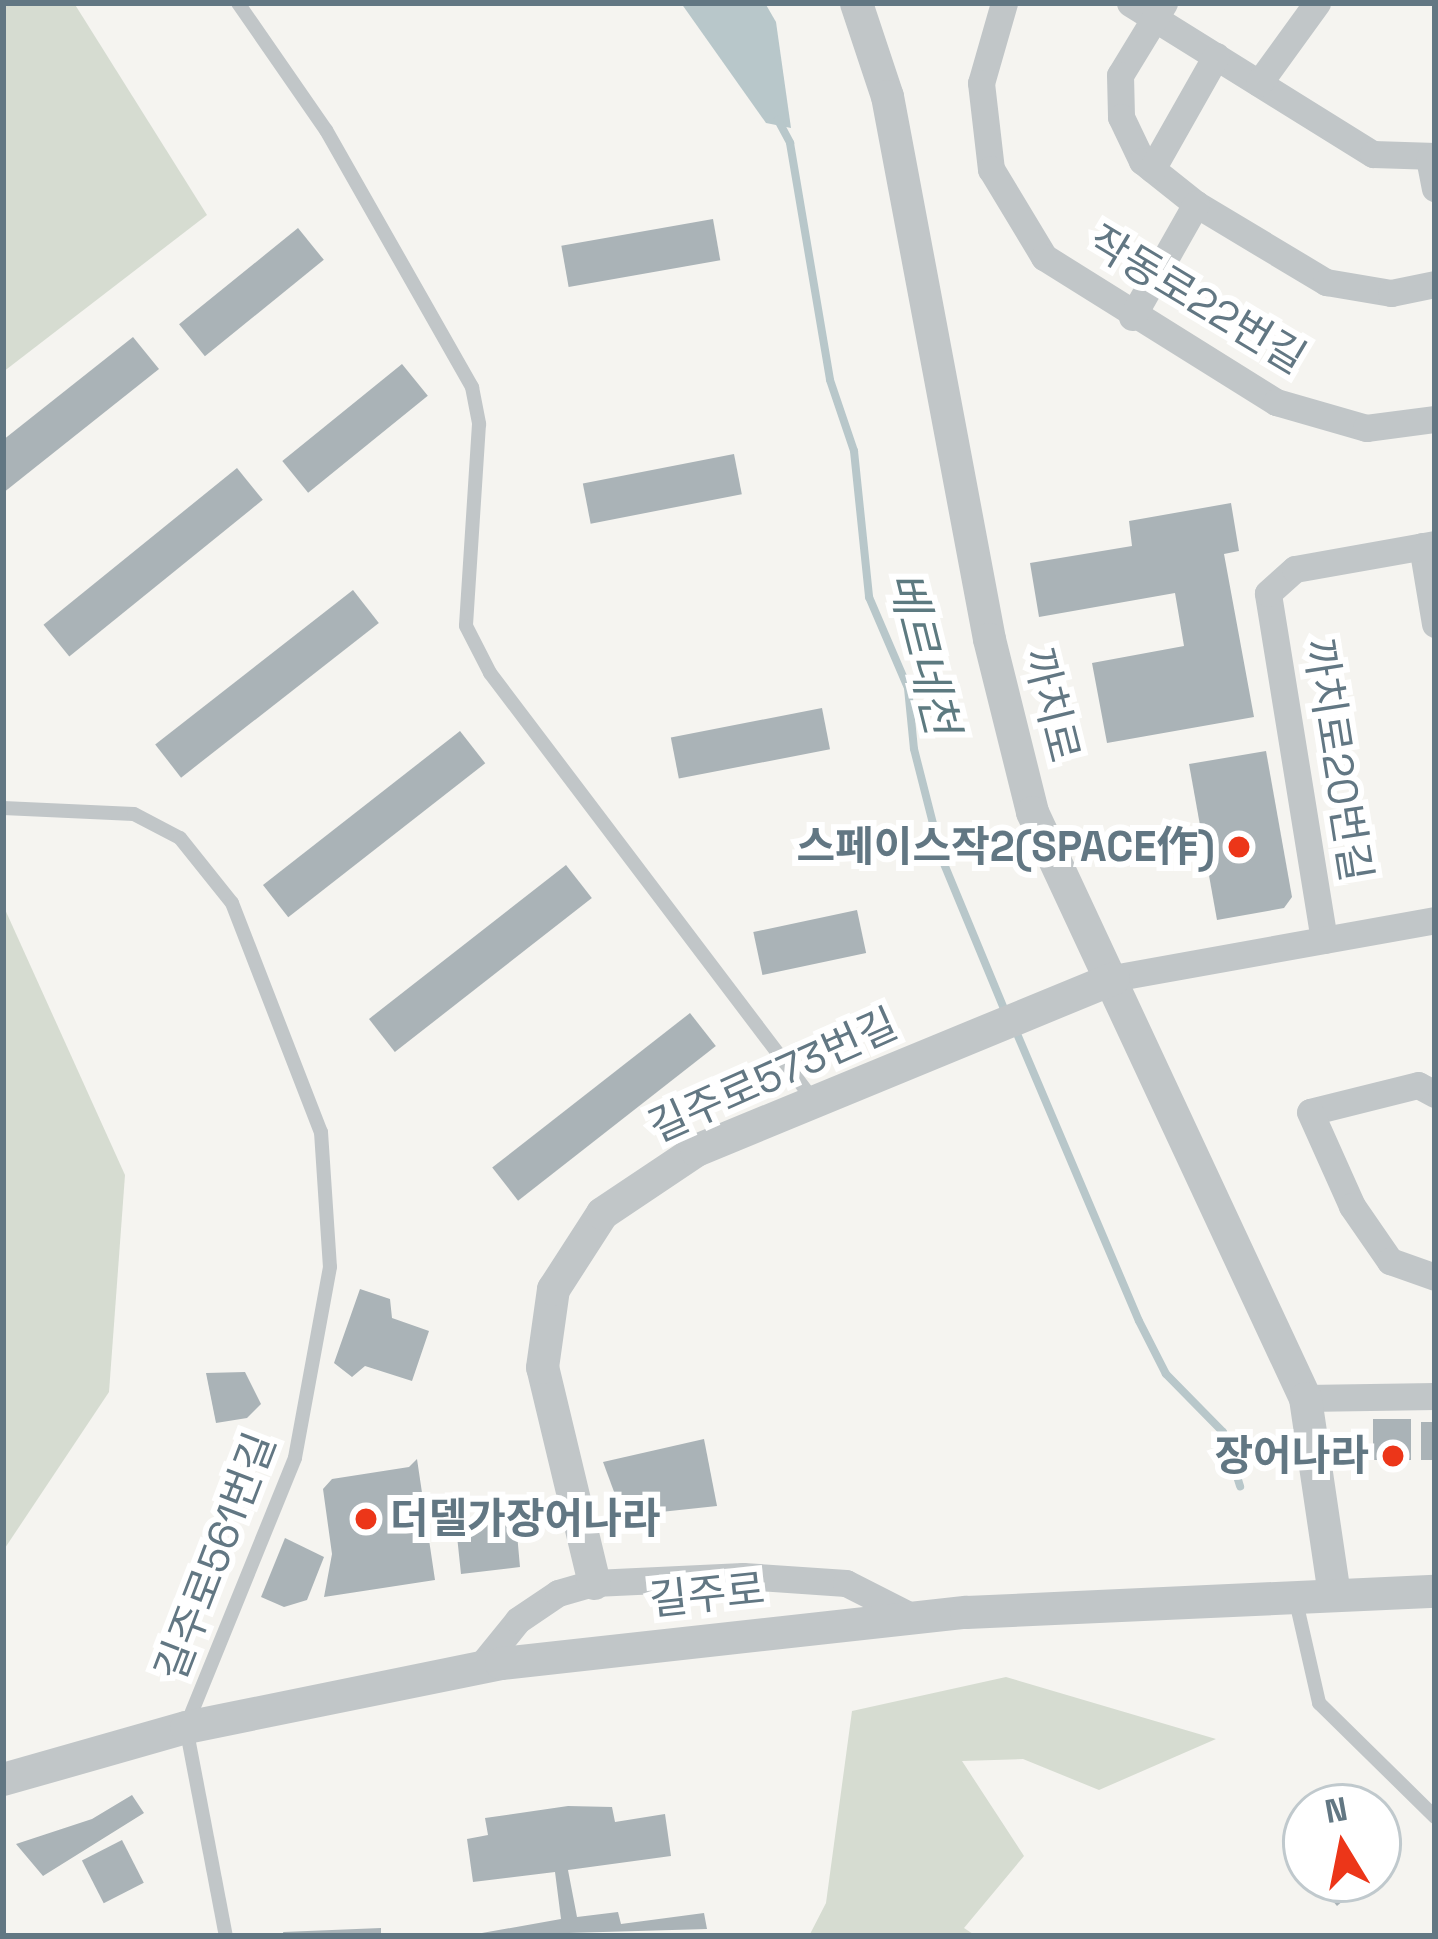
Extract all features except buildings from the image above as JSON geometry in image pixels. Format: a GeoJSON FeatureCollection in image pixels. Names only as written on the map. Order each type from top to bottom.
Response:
{"type":"FeatureCollection","features":[{"type":"Feature","properties":{"kind":"street","name":"까치로"},"geometry":{"type":"LineString","coordinates":[[856,3],[886,96],[988,639],[1032,812],[1305,1398],[1334,1595]]}},
{"type":"Feature","properties":{"kind":"street","name":"작동로22번길"},"geometry":{"type":"LineString","coordinates":[[1004,3],[981,83],[991,169],[1044,257],[1132,317],[1276,401],[1366,428],[1435,419]]}},
{"type":"Feature","properties":{"kind":"street"},"geometry":{"type":"LineString","coordinates":[[1259,83],[1317,3]]}},
{"type":"Feature","properties":{"kind":"street"},"geometry":{"type":"LineString","coordinates":[[1435,188],[1432,157],[1373,154],[1216,56],[1149,8],[1120,75],[1120,117],[1152,169],[1196,204],[1326,282],[1391,293],[1435,284]]}},
{"type":"Feature","properties":{"kind":"street"},"geometry":{"type":"LineString","coordinates":[[1152,169],[1216,56]]}},
{"type":"Feature","properties":{"kind":"street"},"geometry":{"type":"LineString","coordinates":[[1132,317],[1196,204]]}},
{"type":"Feature","properties":{"kind":"street","name":"까치로20번길"},"geometry":{"type":"LineString","coordinates":[[1324,940],[1268,593],[1295,569],[1428,545]]}},
{"type":"Feature","properties":{"kind":"street"},"geometry":{"type":"LineString","coordinates":[[1428,545],[1435,624]]}},
{"type":"Feature","properties":{"kind":"street","name":"까치로20번길"},"geometry":{"type":"LineString","coordinates":[[1113,978],[1435,920]]}},
{"type":"Feature","properties":{"kind":"street","name":"길주로573번길"},"geometry":{"type":"LineString","coordinates":[[594,1583],[542,1367],[554,1289],[602,1213],[696,1150],[1113,978]]}},
{"type":"Feature","properties":{"kind":"street"},"geometry":{"type":"LineString","coordinates":[[1435,1094],[1418,1085],[1310,1112],[1352,1206],[1390,1262],[1435,1277]]}},
{"type":"Feature","properties":{"kind":"street"},"geometry":{"type":"LineString","coordinates":[[1305,1398],[1435,1396]]}},
{"type":"Feature","properties":{"kind":"street"},"geometry":{"type":"LineString","coordinates":[[480,1667],[518,1620],[558,1593],[594,1583],[743,1576],[846,1583],[914,1617]]}},
{"type":"Feature","properties":{"kind":"street","name":"길주로"},"geometry":{"type":"LineString","coordinates":[[3,1779],[185,1727],[480,1667],[914,1617],[1435,1591]]}},
{"type":"Feature","properties":{"kind":"lane"},"geometry":{"type":"LineString","coordinates":[[238,3],[326,130],[472,387],[478,424],[466,626],[490,673],[814,1102]]}},
{"type":"Feature","properties":{"kind":"lane","name":"길주로561번길"},"geometry":{"type":"LineString","coordinates":[[3,808],[134,814],[180,838],[232,904],[321,1132],[330,1267],[295,1458],[185,1727]]}},
{"type":"Feature","properties":{"kind":"lane"},"geometry":{"type":"LineString","coordinates":[[1295,1597],[1319,1703],[1435,1817]]}},
{"type":"Feature","properties":{"kind":"lane"},"geometry":{"type":"LineString","coordinates":[[185,1727],[226,1936]]}},
{"type":"Feature","properties":{"kind":"shaded area"},"geometry":{"type":"Polygon","coordinates":[[[3,3],[74,3],[207,215],[3,372],[3,3]]]}},
{"type":"Feature","properties":{"kind":"shaded area"},"geometry":{"type":"Polygon","coordinates":[[[681,3],[765,3],[776,22],[791,128],[766,123],[681,3]]]}},
{"type":"Feature","properties":{"kind":"shaded area"},"geometry":{"type":"Polygon","coordinates":[[[3,905],[125,1175],[109,1392],[3,1551],[3,905]]]}},
{"type":"Feature","properties":{"kind":"shaded area"},"geometry":{"type":"Polygon","coordinates":[[[1006,1677],[1216,1739],[1099,1790],[1023,1759],[962,1761],[1024,1856],[964,1928],[976,1936],[809,1936],[826,1903],[852,1711],[1006,1677]]]}},
{"type":"Feature","properties":{"kind":"waterway","name":"베르네천"},"geometry":{"type":"LineString","coordinates":[[778,120],[790,143],[830,380],[854,451],[869,597],[908,688],[914,749],[942,859],[1005,1011]]}},
{"type":"Feature","properties":{"kind":"waterway","name":"베르네천"},"geometry":{"type":"LineString","coordinates":[[1015,1029],[1139,1321],[1166,1374],[1223,1432],[1240,1486]]}},
{"type":"Feature","properties":{"kind":"place","name":"스페이스작2(SPACE作)"},"geometry":{"type":"Point","coordinates":[1239,847]}},
{"type":"Feature","properties":{"kind":"place","name":"장어나라"},"geometry":{"type":"Point","coordinates":[1393,1456]}},
{"type":"Feature","properties":{"kind":"place","name":"더델가장어나라"},"geometry":{"type":"Point","coordinates":[366,1519]}}]}
